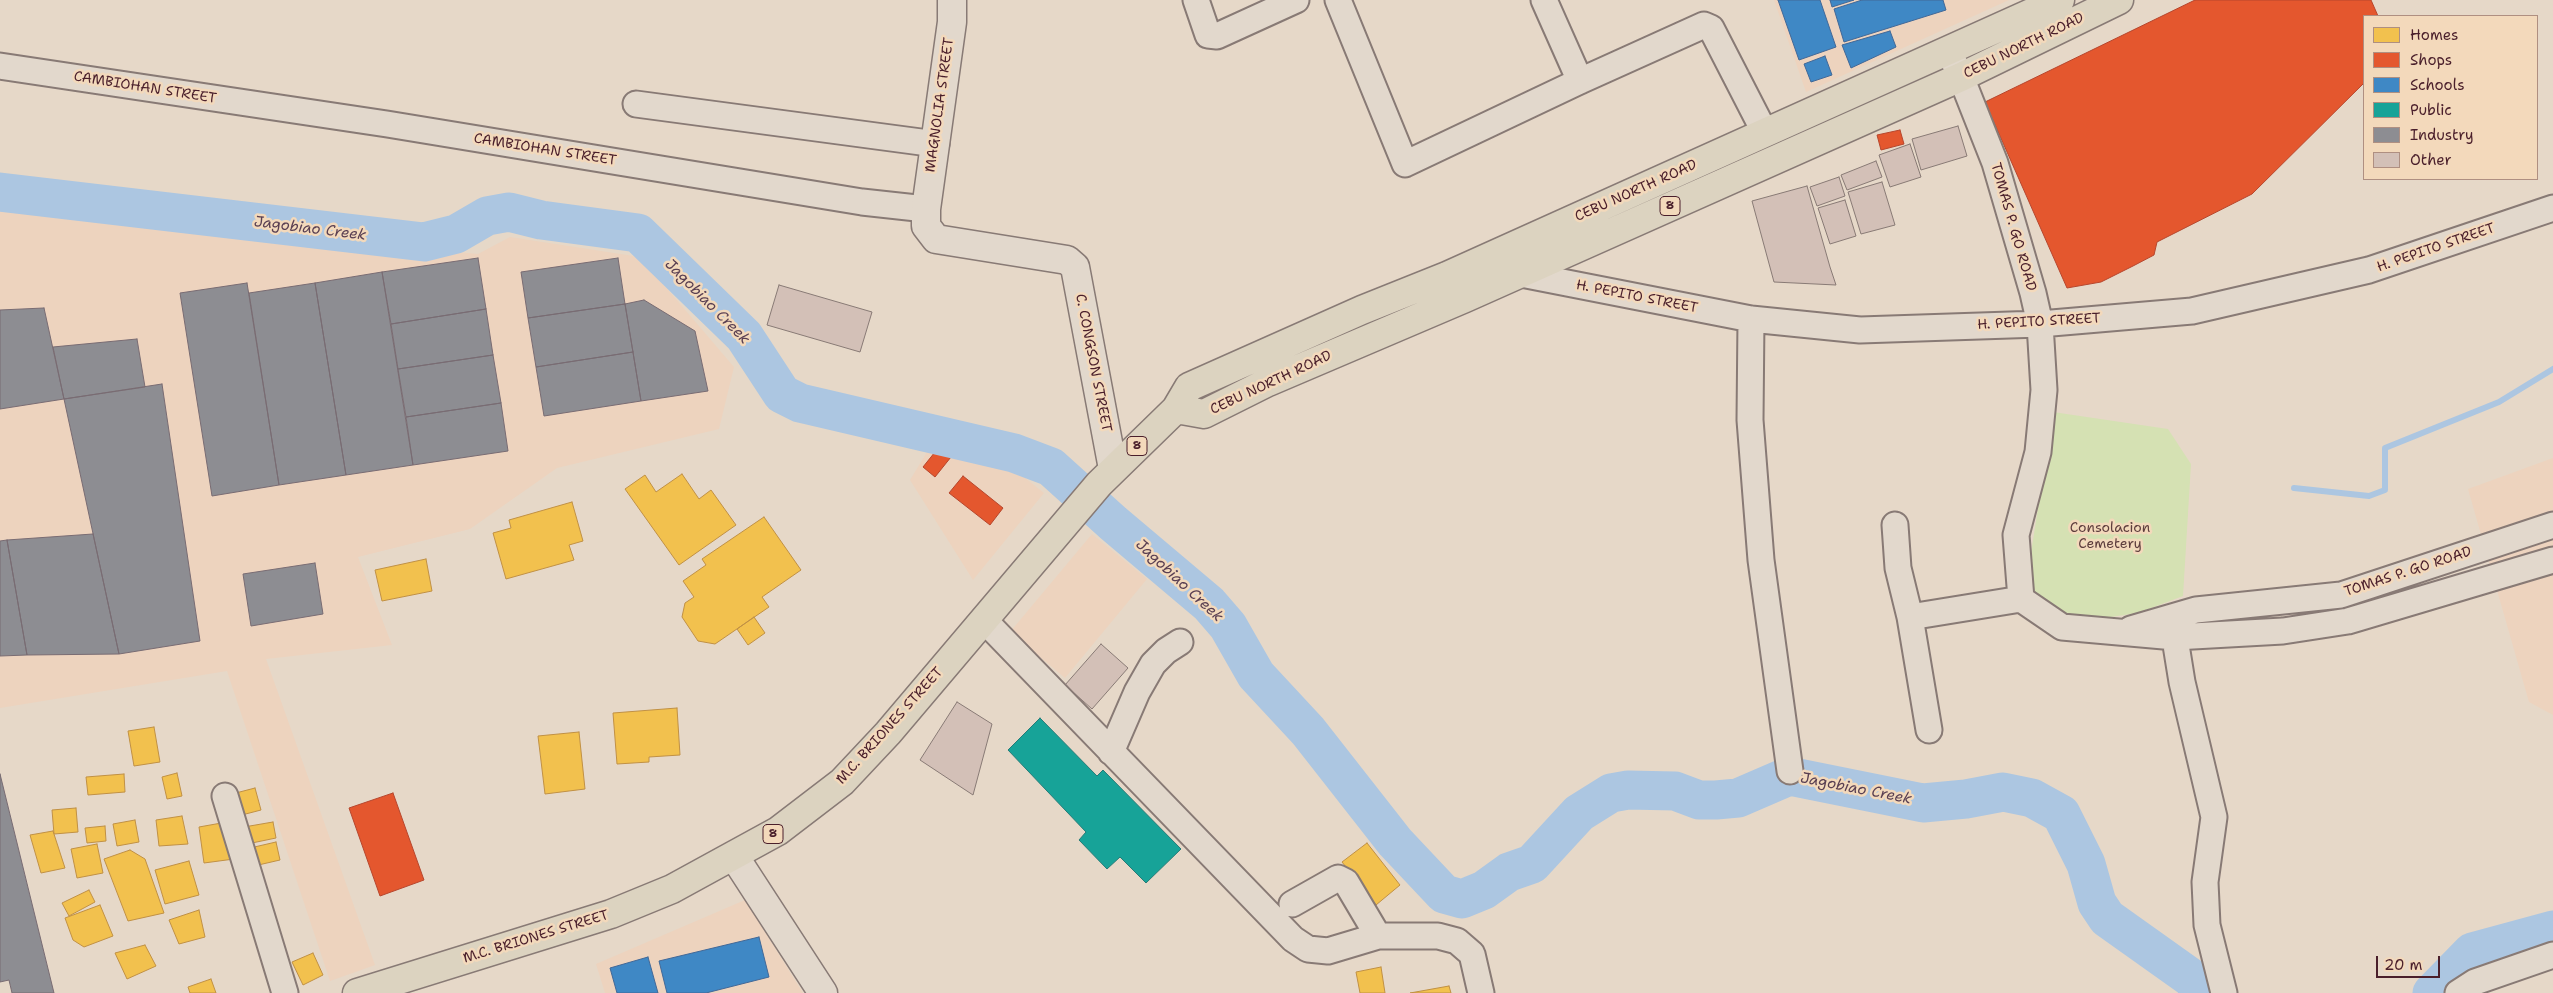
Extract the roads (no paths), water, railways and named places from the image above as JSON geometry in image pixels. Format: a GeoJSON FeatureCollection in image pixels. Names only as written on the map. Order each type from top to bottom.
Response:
{"type":"FeatureCollection","features":[{"type":"Feature","properties":{"kind":"main road","name":"CEBU NORTH ROAD"},"geometry":{"type":"LineString","coordinates":[[2060,0],[1456,272],[1362,310],[1189,387],[1176,409],[1204,414],[1268,382],[1465,298],[1516,273],[1962,77],[2119,0]]}},
{"type":"Feature","properties":{"kind":"main road","name":"M.C. BRIONES STREET"},"geometry":{"type":"LineString","coordinates":[[356,993],[611,914],[672,889],[778,831],[842,782],[888,733],[1106,476],[1176,409]]}},
{"type":"Feature","properties":{"kind":"street","name":"MAGNOLIA STREET"},"geometry":{"type":"LineString","coordinates":[[926,209],[936,144],[952,0]]}},
{"type":"Feature","properties":{"kind":"street"},"geometry":{"type":"LineString","coordinates":[[1196,0],[1208,35],[1217,36],[1296,0]]}},
{"type":"Feature","properties":{"kind":"street"},"geometry":{"type":"LineString","coordinates":[[1338,0],[1405,164],[1704,25],[1711,28],[1766,133]]}},
{"type":"Feature","properties":{"kind":"street"},"geometry":{"type":"LineString","coordinates":[[1544,0],[1580,81]]}},
{"type":"Feature","properties":{"kind":"street","name":"TOMAS P. GO ROAD"},"geometry":{"type":"LineString","coordinates":[[1948,51],[1962,77],[1995,163],[2033,293],[2040,324],[2044,390],[2038,452],[2016,535],[2021,598],[2062,627],[2122,632],[2173,626],[2282,631],[2348,621],[2551,565]]}},
{"type":"Feature","properties":{"kind":"street","name":"CAMBIOHAN STREET"},"geometry":{"type":"LineString","coordinates":[[0,66],[387,124],[862,202],[926,209]]}},
{"type":"Feature","properties":{"kind":"street"},"geometry":{"type":"LineString","coordinates":[[636,104],[936,144]]}},
{"type":"Feature","properties":{"kind":"street","name":"H. PEPITO STREET"},"geometry":{"type":"LineString","coordinates":[[1516,273],[1751,319],[1860,330],[2040,324],[2192,311],[2369,270],[2553,208]]}},
{"type":"Feature","properties":{"kind":"street","name":"C. CONGSON STREET"},"geometry":{"type":"LineString","coordinates":[[926,209],[926,226],[936,239],[1067,260],[1075,267],[1106,476]]}},
{"type":"Feature","properties":{"kind":"street"},"geometry":{"type":"LineString","coordinates":[[1751,319],[1750,420],[1761,560],[1790,771]]}},
{"type":"Feature","properties":{"kind":"street"},"geometry":{"type":"LineString","coordinates":[[1895,524],[1898,568],[1910,617],[1929,730]]}},
{"type":"Feature","properties":{"kind":"street"},"geometry":{"type":"LineString","coordinates":[[2542,528],[2551,565]]}},
{"type":"Feature","properties":{"kind":"street","name":"TOMAS P. GO ROAD"},"geometry":{"type":"LineString","coordinates":[[2173,626],[2196,610],[2341,595],[2542,528]]}},
{"type":"Feature","properties":{"kind":"street"},"geometry":{"type":"LineString","coordinates":[[1910,617],[2021,598]]}},
{"type":"Feature","properties":{"kind":"street"},"geometry":{"type":"LineString","coordinates":[[984,620],[1293,939],[1308,949],[1328,951],[1378,936],[1438,936],[1457,941],[1472,954],[1482,993]]}},
{"type":"Feature","properties":{"kind":"street"},"geometry":{"type":"LineString","coordinates":[[2173,626],[2182,682],[2214,817],[2205,882],[2207,925],[2224,993]]}},
{"type":"Feature","properties":{"kind":"street"},"geometry":{"type":"LineString","coordinates":[[1111,752],[1153,664],[1166,651],[1180,642]]}},
{"type":"Feature","properties":{"kind":"street"},"geometry":{"type":"LineString","coordinates":[[225,796],[285,993]]}},
{"type":"Feature","properties":{"kind":"street"},"geometry":{"type":"LineString","coordinates":[[734,856],[823,993]]}},
{"type":"Feature","properties":{"kind":"street"},"geometry":{"type":"LineString","coordinates":[[1292,904],[1329,881],[1338,878],[1346,882],[1378,936]]}},
{"type":"Feature","properties":{"kind":"street"},"geometry":{"type":"LineString","coordinates":[[2458,993],[2476,982],[2553,955]]}},
{"type":"Feature","properties":{"kind":"waterway","name":"Jagobiao Creek"},"geometry":{"type":"LineString","coordinates":[[0,192],[424,242],[456,234],[487,216],[509,212],[541,220],[638,233],[744,336],[782,394],[800,403],[1014,453],[1051,467],[1113,523],[1209,604],[1228,626],[1256,675],[1308,731],[1395,842],[1444,894],[1462,899],[1484,890],[1509,872],[1532,864],[1579,813],[1611,793],[1628,790],[1675,791],[1699,800],[1738,798],[1789,776],[1923,803],[1966,799],[2003,792],[2032,798],[2061,814],[2086,864],[2097,903],[2107,918],[2194,980],[2199,993]]}},
{"type":"Feature","properties":{"kind":"waterway"},"geometry":{"type":"LineString","coordinates":[[2294,488],[2369,496],[2385,490],[2385,448],[2499,402],[2553,369]]}},
{"type":"Feature","properties":{"kind":"waterway","name":"Jagobiao Creek"},"geometry":{"type":"LineString","coordinates":[[2432,993],[2472,952],[2553,930]]}},
{"type":"Feature","properties":{"kind":"park label","name":"Consolacion Cemetery"},"geometry":{"type":"Point","coordinates":[2110,536]}}]}
